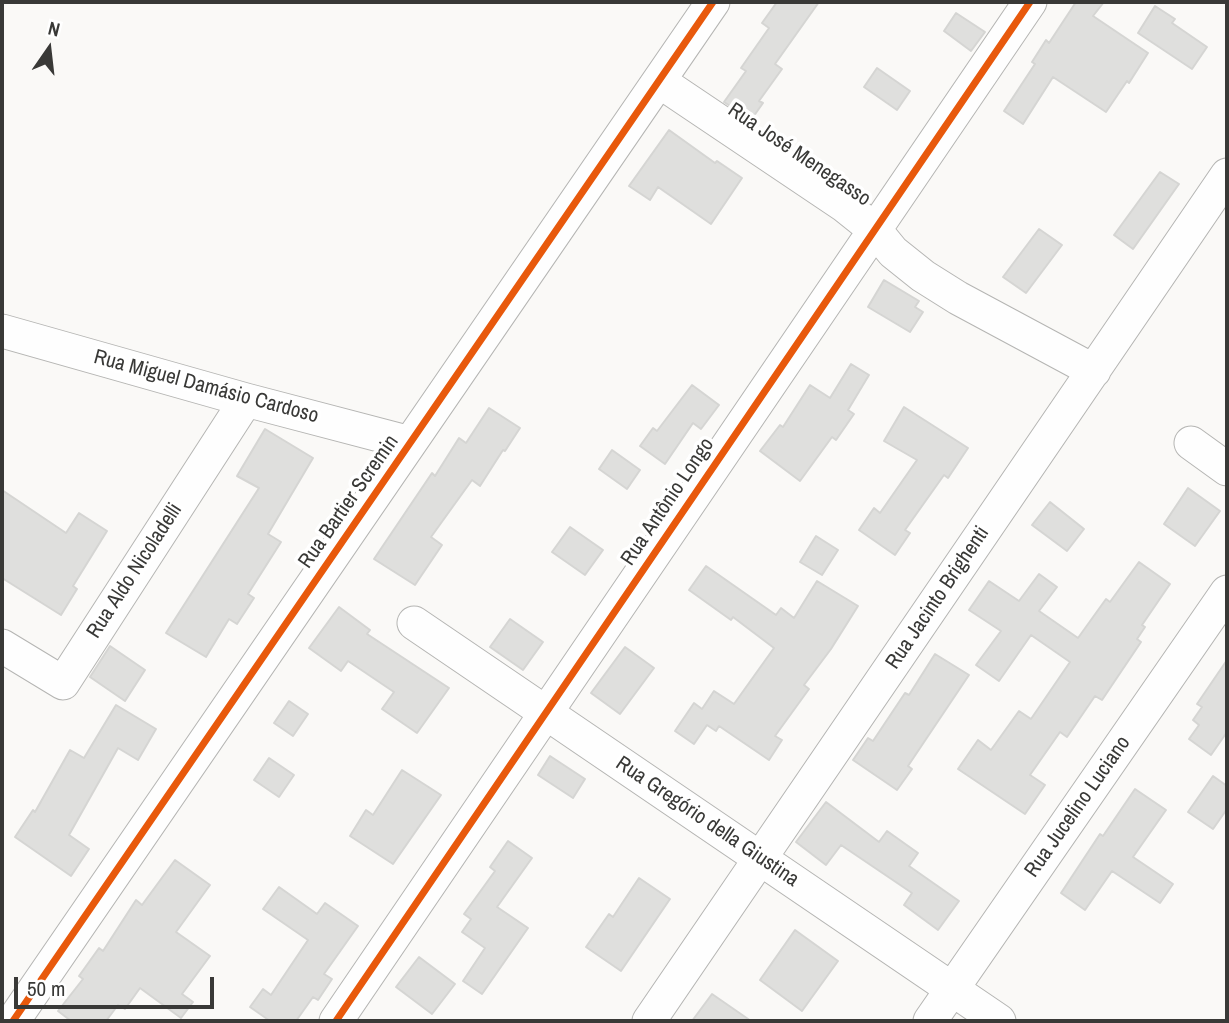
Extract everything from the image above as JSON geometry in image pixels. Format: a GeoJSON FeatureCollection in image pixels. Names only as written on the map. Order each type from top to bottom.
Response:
{"type":"FeatureCollection","features":[{"type":"Feature","properties":{"kind":"street","name":"Rua Bartier Scremin"},"geometry":{"type":"LineString","coordinates":[[13,1021],[713,2]]}},
{"type":"Feature","properties":{"kind":"street","name":"Rua Antônio Longo"},"geometry":{"type":"LineString","coordinates":[[336,1021],[1030,2]]}},
{"type":"Feature","properties":{"kind":"street","name":"Rua José Menegasso"},"geometry":{"type":"LineString","coordinates":[[659,81],[845,206],[875,230],[893,251],[922,276],[1094,371]]}},
{"type":"Feature","properties":{"kind":"street","name":"Rua Jacinto Brighenti"},"geometry":{"type":"LineString","coordinates":[[649,1021],[1227,174]]}},
{"type":"Feature","properties":{"kind":"street","name":"Rua Miguel Damásio Cardoso"},"geometry":{"type":"LineString","coordinates":[[2,331],[246,400],[411,443]]}},
{"type":"Feature","properties":{"kind":"street","name":"Rua Aldo Nicoladelli"},"geometry":{"type":"LineString","coordinates":[[2,646],[63,683],[246,400]]}},
{"type":"Feature","properties":{"kind":"street"},"geometry":{"type":"LineString","coordinates":[[1191,443],[1227,469]]}},
{"type":"Feature","properties":{"kind":"street","name":"Rua Jucelino Luciano"},"geometry":{"type":"LineString","coordinates":[[930,1021],[1227,592]]}},
{"type":"Feature","properties":{"kind":"street","name":"Rua Gregório della Giustina"},"geometry":{"type":"LineString","coordinates":[[414,623],[999,1021]]}},
{"type":"Feature","properties":{"kind":"building"},"geometry":{"type":"Polygon","coordinates":[[[777,2],[819,2],[775,64],[782,69],[759,101],[763,103],[751,120],[724,102],[746,71],[741,68],[769,28],[762,23],[777,2]]]}},
{"type":"Feature","properties":{"kind":"building"},"geometry":{"type":"Polygon","coordinates":[[[1076,2],[1104,2],[1093,16],[1148,53],[1106,112],[1053,77],[1023,124],[1004,111],[1035,64],[1032,62],[1046,40],[1049,43],[1076,2]]]}},
{"type":"Feature","properties":{"kind":"building"},"geometry":{"type":"Polygon","coordinates":[[[1155,6],[1175,19],[1172,23],[1207,47],[1192,69],[1138,33],[1155,6]]]}},
{"type":"Feature","properties":{"kind":"building"},"geometry":{"type":"Polygon","coordinates":[[[956,13],[985,32],[971,51],[944,31],[956,13]]]}},
{"type":"Feature","properties":{"kind":"building"},"geometry":{"type":"Polygon","coordinates":[[[877,68],[910,91],[897,110],[864,87],[877,68]]]}},
{"type":"Feature","properties":{"kind":"building"},"geometry":{"type":"Polygon","coordinates":[[[669,130],[715,163],[717,161],[742,178],[711,224],[658,187],[650,200],[629,186],[669,130]]]}},
{"type":"Feature","properties":{"kind":"building"},"geometry":{"type":"Polygon","coordinates":[[[1160,172],[1179,184],[1133,249],[1114,235],[1160,172]]]}},
{"type":"Feature","properties":{"kind":"building"},"geometry":{"type":"Polygon","coordinates":[[[1039,229],[1062,245],[1026,293],[1003,277],[1039,229]]]}},
{"type":"Feature","properties":{"kind":"building"},"geometry":{"type":"Polygon","coordinates":[[[884,280],[919,301],[915,307],[923,312],[910,332],[868,307],[884,280]]]}},
{"type":"Feature","properties":{"kind":"building"},"geometry":{"type":"Polygon","coordinates":[[[851,364],[869,375],[848,410],[854,414],[836,440],[832,437],[800,481],[760,451],[780,425],[783,427],[810,385],[830,398],[851,364]]]}},
{"type":"Feature","properties":{"kind":"building"},"geometry":{"type":"Polygon","coordinates":[[[692,385],[719,405],[701,429],[693,423],[665,464],[640,446],[653,428],[657,431],[692,385]]]}},
{"type":"Feature","properties":{"kind":"building"},"geometry":{"type":"Polygon","coordinates":[[[904,407],[968,448],[948,478],[944,475],[905,530],[910,533],[895,555],[859,530],[874,508],[880,513],[917,460],[884,441],[904,407]]]}},
{"type":"Feature","properties":{"kind":"building"},"geometry":{"type":"Polygon","coordinates":[[[489,408],[520,428],[480,486],[472,480],[431,537],[442,545],[415,585],[374,559],[432,473],[435,476],[459,438],[466,443],[489,408]]]}},
{"type":"Feature","properties":{"kind":"building"},"geometry":{"type":"Polygon","coordinates":[[[265,429],[313,458],[268,534],[281,542],[248,594],[254,598],[237,624],[229,619],[206,657],[166,633],[259,488],[237,476],[265,429]]]}},
{"type":"Feature","properties":{"kind":"building"},"geometry":{"type":"Polygon","coordinates":[[[612,450],[640,470],[627,489],[599,469],[612,450]]]}},
{"type":"Feature","properties":{"kind":"building"},"geometry":{"type":"Polygon","coordinates":[[[1188,488],[1220,511],[1195,546],[1164,524],[1188,488]]]}},
{"type":"Feature","properties":{"kind":"building"},"geometry":{"type":"Polygon","coordinates":[[[2,490],[66,533],[79,513],[107,531],[73,586],[77,589],[61,615],[2,578],[2,490]]]}},
{"type":"Feature","properties":{"kind":"building"},"geometry":{"type":"Polygon","coordinates":[[[1050,502],[1084,529],[1067,551],[1032,525],[1050,502]]]}},
{"type":"Feature","properties":{"kind":"building"},"geometry":{"type":"Polygon","coordinates":[[[570,527],[603,550],[585,575],[552,552],[570,527]]]}},
{"type":"Feature","properties":{"kind":"building"},"geometry":{"type":"Polygon","coordinates":[[[816,536],[838,550],[822,575],[800,562],[816,536]]]}},
{"type":"Feature","properties":{"kind":"building"},"geometry":{"type":"Polygon","coordinates":[[[1139,562],[1170,584],[1142,625],[1145,627],[1137,639],[1141,642],[1102,700],[1095,696],[1067,737],[1060,732],[1030,775],[1045,785],[1025,814],[958,769],[978,740],[991,750],[1019,711],[1031,719],[1070,662],[1031,635],[999,681],[976,665],[1001,631],[969,610],[989,581],[1019,601],[1039,574],[1057,587],[1039,611],[1078,638],[1106,599],[1110,602],[1139,562]]]}},
{"type":"Feature","properties":{"kind":"building"},"geometry":{"type":"Polygon","coordinates":[[[706,566],[776,615],[781,608],[794,618],[817,581],[858,606],[804,685],[809,689],[775,736],[782,740],[769,760],[719,726],[716,731],[707,725],[694,744],[675,731],[694,703],[702,709],[714,691],[734,704],[774,648],[733,617],[731,620],[689,590],[706,566]]]}},
{"type":"Feature","properties":{"kind":"building"},"geometry":{"type":"Polygon","coordinates":[[[339,607],[370,630],[367,634],[449,688],[417,733],[382,709],[394,692],[348,661],[341,671],[309,648],[339,607]]]}},
{"type":"Feature","properties":{"kind":"building"},"geometry":{"type":"Polygon","coordinates":[[[510,619],[543,642],[523,670],[490,647],[510,619]]]}},
{"type":"Feature","properties":{"kind":"building"},"geometry":{"type":"Polygon","coordinates":[[[110,646],[145,670],[125,701],[90,677],[110,646]]]}},
{"type":"Feature","properties":{"kind":"building"},"geometry":{"type":"Polygon","coordinates":[[[625,647],[654,668],[620,714],[591,693],[625,647]]]}},
{"type":"Feature","properties":{"kind":"building"},"geometry":{"type":"Polygon","coordinates":[[[935,654],[969,675],[908,766],[912,769],[897,790],[853,760],[868,738],[873,741],[905,693],[909,695],[935,654]]]}},
{"type":"Feature","properties":{"kind":"building"},"geometry":{"type":"Polygon","coordinates":[[[1227,660],[1227,732],[1211,755],[1189,739],[1199,725],[1193,720],[1202,707],[1197,704],[1227,660]]]}},
{"type":"Feature","properties":{"kind":"building"},"geometry":{"type":"Polygon","coordinates":[[[289,701],[308,714],[293,736],[274,723],[289,701]]]}},
{"type":"Feature","properties":{"kind":"building"},"geometry":{"type":"Polygon","coordinates":[[[116,705],[156,729],[138,760],[118,748],[69,835],[89,849],[71,876],[15,837],[33,810],[35,812],[70,750],[84,758],[116,705]]]}},
{"type":"Feature","properties":{"kind":"building"},"geometry":{"type":"Polygon","coordinates":[[[550,756],[585,779],[573,798],[538,775],[550,756]]]}},
{"type":"Feature","properties":{"kind":"building"},"geometry":{"type":"Polygon","coordinates":[[[269,758],[294,775],[279,797],[254,780],[269,758]]]}},
{"type":"Feature","properties":{"kind":"building"},"geometry":{"type":"Polygon","coordinates":[[[402,770],[441,795],[393,864],[350,836],[366,810],[373,815],[402,770]]]}},
{"type":"Feature","properties":{"kind":"building"},"geometry":{"type":"Polygon","coordinates":[[[1213,776],[1227,786],[1227,809],[1213,829],[1188,812],[1213,776]]]}},
{"type":"Feature","properties":{"kind":"building"},"geometry":{"type":"Polygon","coordinates":[[[1135,789],[1166,810],[1133,857],[1173,884],[1160,903],[1112,871],[1085,910],[1061,893],[1100,834],[1103,836],[1135,789]]]}},
{"type":"Feature","properties":{"kind":"building"},"geometry":{"type":"Polygon","coordinates":[[[826,802],[879,842],[887,831],[918,853],[909,866],[959,901],[938,930],[904,905],[912,893],[841,845],[826,865],[796,842],[826,802]]]}},
{"type":"Feature","properties":{"kind":"building"},"geometry":{"type":"Polygon","coordinates":[[[508,841],[532,858],[497,907],[528,928],[482,994],[463,981],[485,948],[462,932],[471,919],[464,914],[495,871],[490,867],[508,841]]]}},
{"type":"Feature","properties":{"kind":"building"},"geometry":{"type":"Polygon","coordinates":[[[175,860],[210,885],[176,932],[210,956],[182,994],[193,1002],[181,1018],[140,988],[125,1009],[118,1005],[106,1021],[71,1021],[58,1011],[83,979],[79,976],[99,948],[103,951],[136,900],[142,905],[175,860]]]}},
{"type":"Feature","properties":{"kind":"building"},"geometry":{"type":"Polygon","coordinates":[[[639,878],[670,899],[621,971],[586,947],[609,914],[613,917],[639,878]]]}},
{"type":"Feature","properties":{"kind":"building"},"geometry":{"type":"Polygon","coordinates":[[[279,887],[317,914],[325,903],[358,926],[324,974],[332,979],[318,1000],[313,997],[296,1021],[270,1021],[250,1007],[263,989],[271,995],[308,940],[263,909],[279,887]]]}},
{"type":"Feature","properties":{"kind":"building"},"geometry":{"type":"Polygon","coordinates":[[[795,930],[838,961],[802,1011],[760,980],[795,930]]]}},
{"type":"Feature","properties":{"kind":"building"},"geometry":{"type":"Polygon","coordinates":[[[419,957],[455,984],[432,1014],[396,987],[419,957]]]}},
{"type":"Feature","properties":{"kind":"building"},"geometry":{"type":"Polygon","coordinates":[[[712,994],[751,1021],[692,1021],[712,994]]]}},
{"type":"Feature","properties":{"kind":"cycle path"},"geometry":{"type":"LineString","coordinates":[[13,1021],[713,2]]}},
{"type":"Feature","properties":{"kind":"cycle path"},"geometry":{"type":"LineString","coordinates":[[336,1021],[1030,2]]}}]}
